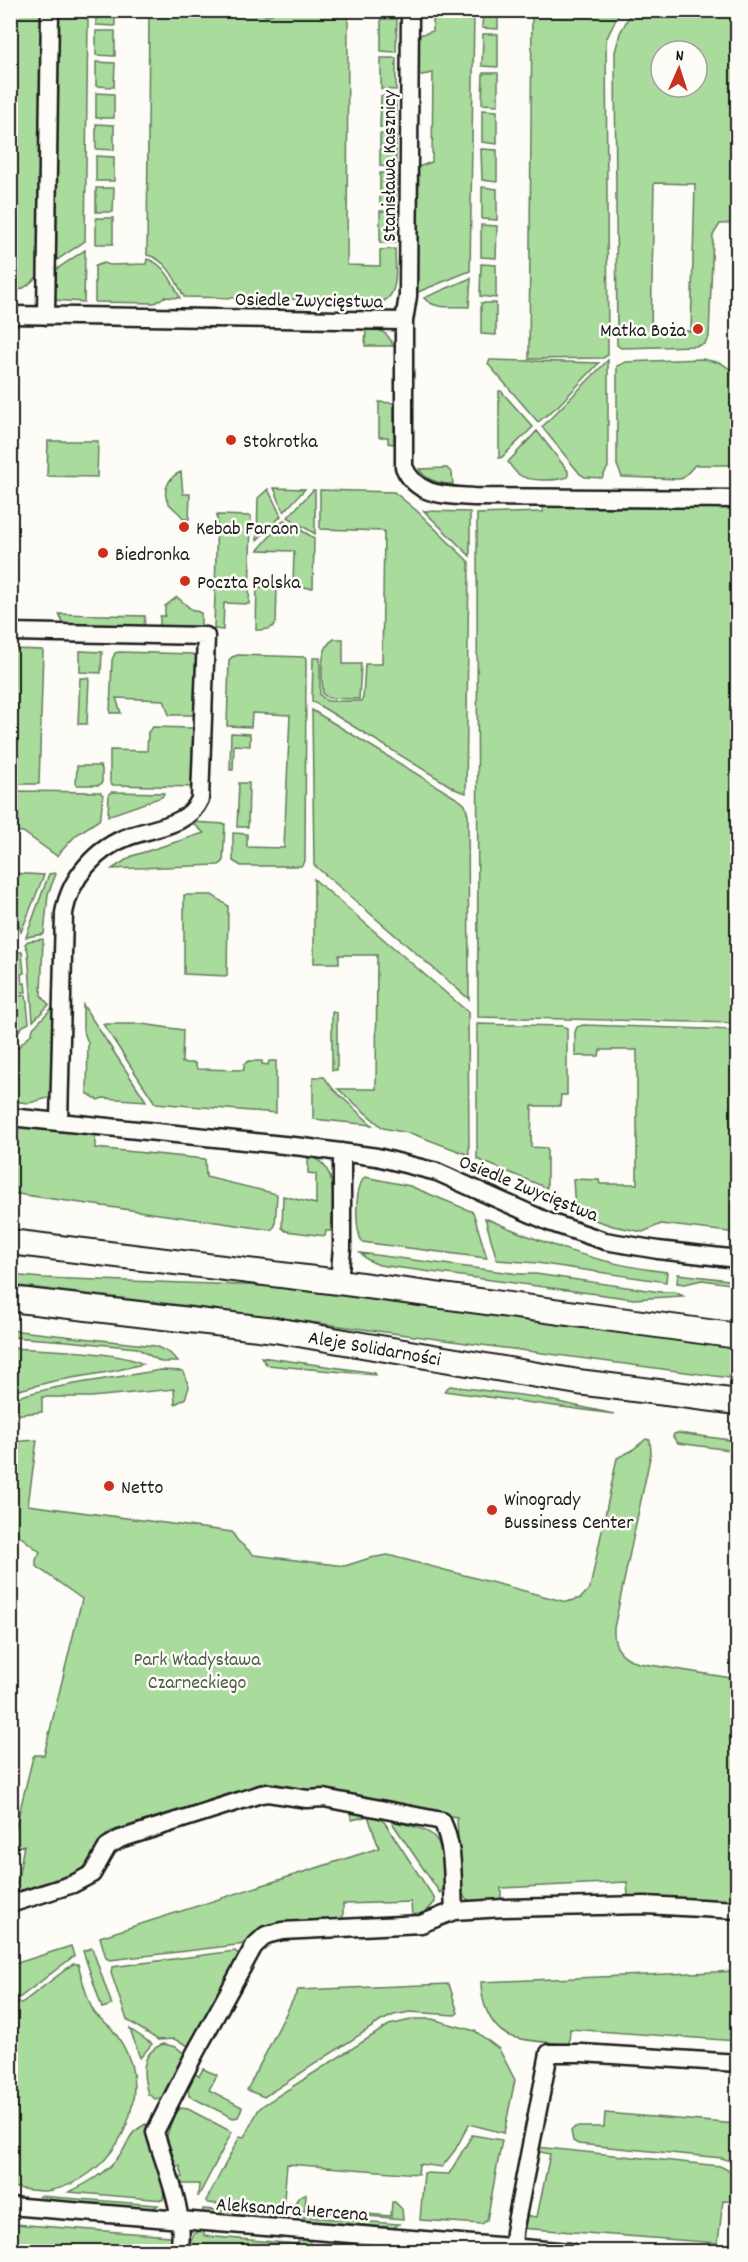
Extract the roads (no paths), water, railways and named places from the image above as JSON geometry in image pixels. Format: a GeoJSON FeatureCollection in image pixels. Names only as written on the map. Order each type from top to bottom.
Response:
{"type":"FeatureCollection","features":[{"type":"Feature","properties":{"kind":"street"},"geometry":{"type":"LineString","coordinates":[[46,316],[50,10]]}},
{"type":"Feature","properties":{"kind":"street","name":"Stanisława Kasznicy"},"geometry":{"type":"LineString","coordinates":[[404,321],[408,296],[410,10]]}},
{"type":"Feature","properties":{"kind":"street","name":"Osiedle Zwycięstwa"},"geometry":{"type":"LineString","coordinates":[[10,315],[404,321],[404,467],[408,475],[421,488],[438,495],[474,497],[738,499]]}},
{"type":"Feature","properties":{"kind":"street"},"geometry":{"type":"LineString","coordinates":[[10,632],[206,636],[200,799],[196,808],[187,817],[127,837],[108,848],[88,863],[69,892],[64,913],[59,1122]]}},
{"type":"Feature","properties":{"kind":"street","name":"Osiedle Zwycięstwa"},"geometry":{"type":"LineString","coordinates":[[10,1117],[342,1152],[405,1163],[437,1172],[549,1222],[605,1241],[738,1259]]}},
{"type":"Feature","properties":{"kind":"street"},"geometry":{"type":"LineString","coordinates":[[339,1282],[342,1248],[342,1152]]}},
{"type":"Feature","properties":{"kind":"street"},"geometry":{"type":"LineString","coordinates":[[10,1242],[339,1282],[738,1336]]}},
{"type":"Feature","properties":{"kind":"street","name":"Aleje Solidarności"},"geometry":{"type":"LineString","coordinates":[[10,1299],[275,1330],[578,1382],[738,1402]]}},
{"type":"Feature","properties":{"kind":"street"},"geometry":{"type":"LineString","coordinates":[[10,1904],[73,1884],[92,1874],[108,1846],[120,1839],[268,1793],[307,1799],[324,1798],[442,1821],[451,1848],[454,1911]]}},
{"type":"Feature","properties":{"kind":"street"},"geometry":{"type":"LineString","coordinates":[[178,2252],[181,2239],[179,2220],[155,2132],[195,2053],[254,1946],[266,1935],[282,1931],[421,1924],[454,1911],[645,1905],[738,1910]]}},
{"type":"Feature","properties":{"kind":"street"},"geometry":{"type":"LineString","coordinates":[[513,2249],[514,2232],[549,2053],[738,2063]]}},
{"type":"Feature","properties":{"kind":"street","name":"Aleksandra Hercena"},"geometry":{"type":"LineString","coordinates":[[10,2206],[570,2252]]}},
{"type":"Feature","properties":{"kind":"place","name":"Matka Boża"},"geometry":{"type":"Point","coordinates":[698,329]}},
{"type":"Feature","properties":{"kind":"place","name":"Stokrotka"},"geometry":{"type":"Point","coordinates":[231,440]}},
{"type":"Feature","properties":{"kind":"place","name":"Kebab Faraon"},"geometry":{"type":"Point","coordinates":[184,527]}},
{"type":"Feature","properties":{"kind":"place","name":"Biedronka"},"geometry":{"type":"Point","coordinates":[103,553]}},
{"type":"Feature","properties":{"kind":"place","name":"Poczta Polska"},"geometry":{"type":"Point","coordinates":[185,581]}},
{"type":"Feature","properties":{"kind":"place","name":"Netto"},"geometry":{"type":"Point","coordinates":[109,1486]}},
{"type":"Feature","properties":{"kind":"place","name":"Winogrady Bussiness Center"},"geometry":{"type":"Point","coordinates":[492,1510]}},
{"type":"Feature","properties":{"kind":"park label","name":"Park Władysława Czarneckiego"},"geometry":{"type":"Point","coordinates":[197,1670]}}]}
